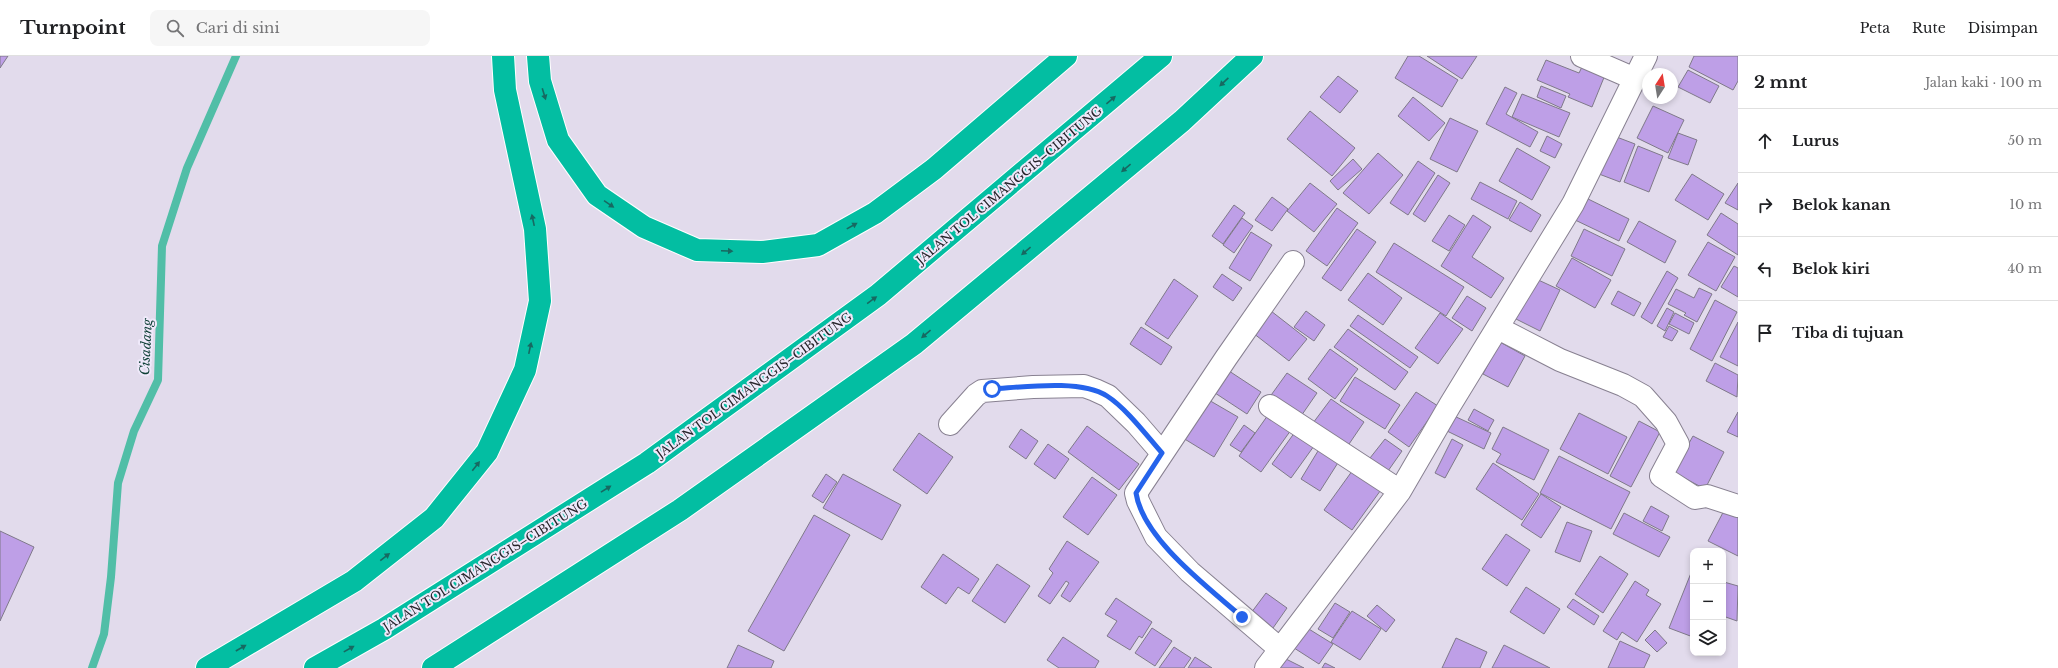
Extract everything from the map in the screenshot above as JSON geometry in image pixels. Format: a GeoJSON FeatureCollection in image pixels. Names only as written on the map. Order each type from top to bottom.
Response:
{"type":"FeatureCollection","features":[{"type":"Feature","properties":{"kind":"highway"},"geometry":{"type":"LineString","coordinates":[[207,668],[354,581],[434,518],[486,452],[525,370],[540,301],[535,229],[505,90],[503,56]]}},
{"type":"Feature","properties":{"kind":"highway"},"geometry":{"type":"LineString","coordinates":[[538,56],[540,81],[558,140],[597,196],[644,227],[697,250],[762,252],[818,245],[875,213],[934,169],[1066,56]]}},
{"type":"Feature","properties":{"kind":"highway","name":"JALAN TOL CIMANGGIS–CIBITUNG"},"geometry":{"type":"LineString","coordinates":[[315,668],[384,629],[647,463],[878,295],[1161,56]]}},
{"type":"Feature","properties":{"kind":"highway"},"geometry":{"type":"LineString","coordinates":[[433,668],[680,510],[914,344],[1182,121],[1252,56]]}},
{"type":"Feature","properties":{"kind":"street"},"geometry":{"type":"LineString","coordinates":[[1582,56],[1635,79]]}},
{"type":"Feature","properties":{"kind":"street"},"geometry":{"type":"LineString","coordinates":[[1266,668],[1400,491],[1573,204],[1646,56]]}},
{"type":"Feature","properties":{"kind":"street"},"geometry":{"type":"LineString","coordinates":[[1280,649],[1190,572],[1156,537],[1138,501],[1136,493],[1293,262]]}},
{"type":"Feature","properties":{"kind":"street"},"geometry":{"type":"LineString","coordinates":[[1498,328],[1560,360],[1622,384],[1643,396],[1666,422],[1678,444],[1661,476],[1695,498],[1707,496],[1738,506]]}},
{"type":"Feature","properties":{"kind":"street"},"geometry":{"type":"LineString","coordinates":[[950,424],[976,395],[982,391],[1033,387],[1084,386],[1108,396],[1136,423],[1162,453]]}},
{"type":"Feature","properties":{"kind":"street"},"geometry":{"type":"LineString","coordinates":[[1270,406],[1400,491]]}},
{"type":"Feature","properties":{"kind":"building"},"geometry":{"type":"Polygon","coordinates":[[[0,56],[8,56],[0,68],[0,56]]]}},
{"type":"Feature","properties":{"kind":"building"},"geometry":{"type":"Polygon","coordinates":[[[1408,56],[1419,56],[1458,80],[1442,107],[1395,78],[1408,56]]]}},
{"type":"Feature","properties":{"kind":"building"},"geometry":{"type":"Polygon","coordinates":[[[1427,56],[1477,56],[1462,79],[1427,56]]]}},
{"type":"Feature","properties":{"kind":"building"},"geometry":{"type":"Polygon","coordinates":[[[1694,56],[1738,56],[1738,81],[1733,90],[1689,67],[1694,56]]]}},
{"type":"Feature","properties":{"kind":"building"},"geometry":{"type":"Polygon","coordinates":[[[1546,60],[1579,73],[1583,65],[1605,75],[1592,107],[1568,97],[1570,94],[1537,80],[1546,60]]]}},
{"type":"Feature","properties":{"kind":"building"},"geometry":{"type":"Polygon","coordinates":[[[1688,70],[1719,86],[1710,103],[1678,87],[1688,70]]]}},
{"type":"Feature","properties":{"kind":"building"},"geometry":{"type":"Polygon","coordinates":[[[1338,76],[1358,91],[1340,113],[1320,97],[1338,76]]]}},
{"type":"Feature","properties":{"kind":"building"},"geometry":{"type":"Polygon","coordinates":[[[1541,86],[1566,96],[1561,108],[1537,97],[1541,86]]]}},
{"type":"Feature","properties":{"kind":"building"},"geometry":{"type":"Polygon","coordinates":[[[1505,87],[1517,93],[1506,114],[1538,132],[1530,147],[1486,124],[1505,87]]]}},
{"type":"Feature","properties":{"kind":"building"},"geometry":{"type":"Polygon","coordinates":[[[1522,94],[1570,113],[1559,137],[1512,117],[1522,94]]]}},
{"type":"Feature","properties":{"kind":"building"},"geometry":{"type":"Polygon","coordinates":[[[1413,97],[1445,123],[1429,141],[1398,116],[1413,97]]]}},
{"type":"Feature","properties":{"kind":"building"},"geometry":{"type":"Polygon","coordinates":[[[1653,106],[1684,120],[1668,153],[1637,138],[1653,106]]]}},
{"type":"Feature","properties":{"kind":"building"},"geometry":{"type":"Polygon","coordinates":[[[1310,111],[1355,148],[1332,176],[1287,139],[1310,111]]]}},
{"type":"Feature","properties":{"kind":"building"},"geometry":{"type":"Polygon","coordinates":[[[1450,118],[1478,131],[1457,172],[1430,159],[1450,118]]]}},
{"type":"Feature","properties":{"kind":"building"},"geometry":{"type":"Polygon","coordinates":[[[1678,133],[1697,140],[1688,165],[1668,158],[1678,133]]]}},
{"type":"Feature","properties":{"kind":"building"},"geometry":{"type":"Polygon","coordinates":[[[1547,136],[1562,144],[1555,158],[1540,151],[1547,136]]]}},
{"type":"Feature","properties":{"kind":"building"},"geometry":{"type":"Polygon","coordinates":[[[1614,136],[1635,144],[1620,182],[1599,174],[1614,136]]]}},
{"type":"Feature","properties":{"kind":"building"},"geometry":{"type":"Polygon","coordinates":[[[1638,146],[1663,156],[1649,192],[1624,182],[1638,146]]]}},
{"type":"Feature","properties":{"kind":"building"},"geometry":{"type":"Polygon","coordinates":[[[1517,148],[1550,167],[1532,200],[1499,181],[1517,148]]]}},
{"type":"Feature","properties":{"kind":"building"},"geometry":{"type":"Polygon","coordinates":[[[1378,153],[1403,175],[1369,214],[1343,193],[1378,153]]]}},
{"type":"Feature","properties":{"kind":"building"},"geometry":{"type":"Polygon","coordinates":[[[1353,159],[1362,169],[1338,190],[1330,181],[1353,159]]]}},
{"type":"Feature","properties":{"kind":"building"},"geometry":{"type":"Polygon","coordinates":[[[1418,161],[1435,173],[1408,215],[1390,203],[1418,161]]]}},
{"type":"Feature","properties":{"kind":"building"},"geometry":{"type":"Polygon","coordinates":[[[1692,174],[1724,194],[1708,220],[1675,200],[1692,174]]]}},
{"type":"Feature","properties":{"kind":"building"},"geometry":{"type":"Polygon","coordinates":[[[1438,175],[1450,183],[1425,222],[1413,214],[1438,175]]]}},
{"type":"Feature","properties":{"kind":"building"},"geometry":{"type":"Polygon","coordinates":[[[1480,182],[1517,201],[1508,219],[1471,199],[1480,182]]]}},
{"type":"Feature","properties":{"kind":"building"},"geometry":{"type":"Polygon","coordinates":[[[1310,183],[1337,204],[1314,232],[1287,211],[1310,183]]]}},
{"type":"Feature","properties":{"kind":"building"},"geometry":{"type":"Polygon","coordinates":[[[1738,183],[1738,210],[1725,203],[1738,183]]]}},
{"type":"Feature","properties":{"kind":"building"},"geometry":{"type":"Polygon","coordinates":[[[1272,197],[1288,209],[1272,231],[1255,220],[1272,197]]]}},
{"type":"Feature","properties":{"kind":"building"},"geometry":{"type":"Polygon","coordinates":[[[1584,197],[1629,219],[1619,241],[1573,219],[1584,197]]]}},
{"type":"Feature","properties":{"kind":"building"},"geometry":{"type":"Polygon","coordinates":[[[1520,202],[1541,215],[1531,232],[1509,220],[1520,202]]]}},
{"type":"Feature","properties":{"kind":"building"},"geometry":{"type":"Polygon","coordinates":[[[1234,205],[1245,213],[1223,244],[1212,236],[1234,205]]]}},
{"type":"Feature","properties":{"kind":"building"},"geometry":{"type":"Polygon","coordinates":[[[1337,208],[1358,223],[1327,266],[1306,251],[1337,208]]]}},
{"type":"Feature","properties":{"kind":"building"},"geometry":{"type":"Polygon","coordinates":[[[1721,213],[1738,224],[1738,255],[1707,235],[1721,213]]]}},
{"type":"Feature","properties":{"kind":"building"},"geometry":{"type":"Polygon","coordinates":[[[1449,215],[1465,225],[1449,251],[1432,241],[1449,215]]]}},
{"type":"Feature","properties":{"kind":"building"},"geometry":{"type":"Polygon","coordinates":[[[1473,215],[1491,227],[1472,257],[1504,278],[1491,298],[1441,266],[1473,215]]]}},
{"type":"Feature","properties":{"kind":"building"},"geometry":{"type":"Polygon","coordinates":[[[1242,218],[1253,226],[1234,253],[1223,245],[1242,218]]]}},
{"type":"Feature","properties":{"kind":"building"},"geometry":{"type":"Polygon","coordinates":[[[1639,221],[1676,241],[1665,263],[1627,242],[1639,221]]]}},
{"type":"Feature","properties":{"kind":"building"},"geometry":{"type":"Polygon","coordinates":[[[1357,229],[1376,242],[1341,291],[1322,278],[1357,229]]]}},
{"type":"Feature","properties":{"kind":"building"},"geometry":{"type":"Polygon","coordinates":[[[1584,229],[1625,249],[1612,276],[1571,256],[1584,229]]]}},
{"type":"Feature","properties":{"kind":"building"},"geometry":{"type":"Polygon","coordinates":[[[1251,232],[1272,245],[1250,281],[1229,268],[1251,232]]]}},
{"type":"Feature","properties":{"kind":"building"},"geometry":{"type":"Polygon","coordinates":[[[1708,242],[1735,257],[1716,291],[1688,275],[1708,242]]]}},
{"type":"Feature","properties":{"kind":"building"},"geometry":{"type":"Polygon","coordinates":[[[1394,243],[1464,287],[1446,316],[1376,272],[1394,243]]]}},
{"type":"Feature","properties":{"kind":"building"},"geometry":{"type":"Polygon","coordinates":[[[1572,258],[1611,280],[1595,308],[1556,286],[1572,258]]]}},
{"type":"Feature","properties":{"kind":"building"},"geometry":{"type":"Polygon","coordinates":[[[1734,266],[1738,268],[1738,297],[1721,287],[1734,266]]]}},
{"type":"Feature","properties":{"kind":"building"},"geometry":{"type":"Polygon","coordinates":[[[1667,271],[1678,278],[1652,324],[1641,317],[1667,271]]]}},
{"type":"Feature","properties":{"kind":"building"},"geometry":{"type":"Polygon","coordinates":[[[1368,273],[1402,298],[1383,325],[1348,300],[1368,273]]]}},
{"type":"Feature","properties":{"kind":"building"},"geometry":{"type":"Polygon","coordinates":[[[1222,274],[1242,288],[1233,301],[1213,287],[1222,274]]]}},
{"type":"Feature","properties":{"kind":"building"},"geometry":{"type":"Polygon","coordinates":[[[1534,278],[1560,290],[1540,331],[1514,318],[1534,278]]]}},
{"type":"Feature","properties":{"kind":"building"},"geometry":{"type":"Polygon","coordinates":[[[1174,279],[1198,296],[1168,339],[1145,324],[1174,279]]]}},
{"type":"Feature","properties":{"kind":"building"},"geometry":{"type":"Polygon","coordinates":[[[1699,288],[1712,294],[1697,322],[1684,315],[1686,313],[1668,304],[1676,289],[1694,298],[1699,288]]]}},
{"type":"Feature","properties":{"kind":"building"},"geometry":{"type":"Polygon","coordinates":[[[1618,291],[1641,303],[1634,316],[1611,304],[1618,291]]]}},
{"type":"Feature","properties":{"kind":"building"},"geometry":{"type":"Polygon","coordinates":[[[1467,296],[1486,308],[1472,331],[1452,318],[1467,296]]]}},
{"type":"Feature","properties":{"kind":"building"},"geometry":{"type":"Polygon","coordinates":[[[1715,300],[1737,312],[1712,361],[1690,349],[1715,300]]]}},
{"type":"Feature","properties":{"kind":"building"},"geometry":{"type":"Polygon","coordinates":[[[1667,308],[1674,312],[1665,331],[1657,326],[1667,308]]]}},
{"type":"Feature","properties":{"kind":"building"},"geometry":{"type":"Polygon","coordinates":[[[1271,311],[1307,339],[1289,361],[1253,333],[1271,311]]]}},
{"type":"Feature","properties":{"kind":"building"},"geometry":{"type":"Polygon","coordinates":[[[1306,311],[1325,325],[1314,341],[1294,327],[1306,311]]]}},
{"type":"Feature","properties":{"kind":"building"},"geometry":{"type":"Polygon","coordinates":[[[1440,313],[1463,329],[1438,364],[1415,348],[1440,313]]]}},
{"type":"Feature","properties":{"kind":"building"},"geometry":{"type":"Polygon","coordinates":[[[1675,313],[1694,323],[1689,334],[1669,324],[1675,313]]]}},
{"type":"Feature","properties":{"kind":"building"},"geometry":{"type":"Polygon","coordinates":[[[1358,315],[1418,357],[1410,368],[1350,326],[1358,315]]]}},
{"type":"Feature","properties":{"kind":"building"},"geometry":{"type":"Polygon","coordinates":[[[1738,322],[1738,366],[1720,357],[1738,322]]]}},
{"type":"Feature","properties":{"kind":"building"},"geometry":{"type":"Polygon","coordinates":[[[1669,326],[1678,331],[1672,341],[1663,337],[1669,326]]]}},
{"type":"Feature","properties":{"kind":"building"},"geometry":{"type":"Polygon","coordinates":[[[1141,327],[1172,347],[1161,365],[1130,344],[1141,327]]]}},
{"type":"Feature","properties":{"kind":"building"},"geometry":{"type":"Polygon","coordinates":[[[1348,329],[1408,372],[1395,390],[1334,347],[1348,329]]]}},
{"type":"Feature","properties":{"kind":"building"},"geometry":{"type":"Polygon","coordinates":[[[1500,342],[1525,356],[1508,387],[1483,374],[1500,342]]]}},
{"type":"Feature","properties":{"kind":"building"},"geometry":{"type":"Polygon","coordinates":[[[1330,349],[1358,369],[1335,399],[1308,379],[1330,349]]]}},
{"type":"Feature","properties":{"kind":"building"},"geometry":{"type":"Polygon","coordinates":[[[1715,363],[1738,375],[1737,397],[1706,381],[1715,363]]]}},
{"type":"Feature","properties":{"kind":"building"},"geometry":{"type":"Polygon","coordinates":[[[1226,369],[1261,392],[1247,414],[1212,391],[1226,369]]]}},
{"type":"Feature","properties":{"kind":"building"},"geometry":{"type":"Polygon","coordinates":[[[1287,373],[1317,393],[1299,419],[1269,398],[1287,373]]]}},
{"type":"Feature","properties":{"kind":"building"},"geometry":{"type":"Polygon","coordinates":[[[1355,377],[1400,405],[1385,429],[1340,401],[1355,377]]]}},
{"type":"Feature","properties":{"kind":"building"},"geometry":{"type":"Polygon","coordinates":[[[1416,392],[1438,406],[1409,447],[1388,432],[1416,392]]]}},
{"type":"Feature","properties":{"kind":"building"},"geometry":{"type":"Polygon","coordinates":[[[1207,399],[1238,417],[1214,457],[1183,438],[1207,399]]]}},
{"type":"Feature","properties":{"kind":"building"},"geometry":{"type":"Polygon","coordinates":[[[1331,399],[1364,422],[1347,447],[1313,423],[1331,399]]]}},
{"type":"Feature","properties":{"kind":"building"},"geometry":{"type":"Polygon","coordinates":[[[1474,409],[1494,420],[1488,431],[1468,420],[1474,409]]]}},
{"type":"Feature","properties":{"kind":"building"},"geometry":{"type":"Polygon","coordinates":[[[1738,412],[1738,437],[1727,432],[1738,412]]]}},
{"type":"Feature","properties":{"kind":"building"},"geometry":{"type":"Polygon","coordinates":[[[1579,413],[1627,437],[1608,474],[1560,449],[1579,413]]]}},
{"type":"Feature","properties":{"kind":"building"},"geometry":{"type":"Polygon","coordinates":[[[1268,415],[1291,430],[1261,472],[1239,456],[1268,415]]]}},
{"type":"Feature","properties":{"kind":"building"},"geometry":{"type":"Polygon","coordinates":[[[1454,416],[1491,433],[1484,449],[1447,431],[1454,416]]]}},
{"type":"Feature","properties":{"kind":"building"},"geometry":{"type":"Polygon","coordinates":[[[1639,421],[1660,432],[1631,487],[1610,476],[1639,421]]]}},
{"type":"Feature","properties":{"kind":"building"},"geometry":{"type":"Polygon","coordinates":[[[1244,425],[1255,433],[1241,452],[1230,445],[1244,425]]]}},
{"type":"Feature","properties":{"kind":"building"},"geometry":{"type":"Polygon","coordinates":[[[1087,426],[1139,464],[1119,490],[1068,452],[1087,426]]]}},
{"type":"Feature","properties":{"kind":"building"},"geometry":{"type":"Polygon","coordinates":[[[1503,427],[1549,450],[1534,480],[1496,462],[1501,454],[1492,449],[1503,427]]]}},
{"type":"Feature","properties":{"kind":"building"},"geometry":{"type":"Polygon","coordinates":[[[1021,429],[1038,441],[1026,459],[1009,447],[1021,429]]]}},
{"type":"Feature","properties":{"kind":"building"},"geometry":{"type":"Polygon","coordinates":[[[1295,432],[1314,446],[1291,478],[1272,464],[1295,432]]]}},
{"type":"Feature","properties":{"kind":"building"},"geometry":{"type":"Polygon","coordinates":[[[919,433],[953,457],[927,494],[893,470],[919,433]]]}},
{"type":"Feature","properties":{"kind":"building"},"geometry":{"type":"Polygon","coordinates":[[[1693,436],[1724,452],[1705,489],[1673,472],[1693,436]]]}},
{"type":"Feature","properties":{"kind":"building"},"geometry":{"type":"Polygon","coordinates":[[[1385,439],[1402,451],[1388,471],[1370,458],[1385,439]]]}},
{"type":"Feature","properties":{"kind":"building"},"geometry":{"type":"Polygon","coordinates":[[[1452,439],[1463,445],[1445,478],[1435,473],[1452,439]]]}},
{"type":"Feature","properties":{"kind":"building"},"geometry":{"type":"Polygon","coordinates":[[[1048,444],[1069,459],[1055,479],[1034,464],[1048,444]]]}},
{"type":"Feature","properties":{"kind":"building"},"geometry":{"type":"Polygon","coordinates":[[[1321,446],[1341,458],[1320,491],[1301,479],[1321,446]]]}},
{"type":"Feature","properties":{"kind":"building"},"geometry":{"type":"Polygon","coordinates":[[[1559,456],[1630,492],[1611,529],[1540,493],[1559,456]]]}},
{"type":"Feature","properties":{"kind":"building"},"geometry":{"type":"Polygon","coordinates":[[[1493,463],[1539,494],[1522,520],[1476,489],[1493,463]]]}},
{"type":"Feature","properties":{"kind":"building"},"geometry":{"type":"Polygon","coordinates":[[[1355,467],[1383,487],[1352,530],[1324,510],[1355,467]]]}},
{"type":"Feature","properties":{"kind":"building"},"geometry":{"type":"Polygon","coordinates":[[[826,474],[837,482],[823,503],[812,496],[826,474]]]}},
{"type":"Feature","properties":{"kind":"building"},"geometry":{"type":"Polygon","coordinates":[[[843,474],[901,505],[882,540],[823,508],[843,474]]]}},
{"type":"Feature","properties":{"kind":"building"},"geometry":{"type":"Polygon","coordinates":[[[1092,477],[1117,495],[1088,535],[1063,517],[1092,477]]]}},
{"type":"Feature","properties":{"kind":"building"},"geometry":{"type":"Polygon","coordinates":[[[1541,494],[1561,507],[1541,538],[1521,525],[1541,494]]]}},
{"type":"Feature","properties":{"kind":"building"},"geometry":{"type":"Polygon","coordinates":[[[1728,503],[1738,508],[1738,556],[1726,550],[1726,548],[1722,548],[1708,541],[1728,503]]]}},
{"type":"Feature","properties":{"kind":"building"},"geometry":{"type":"Polygon","coordinates":[[[1651,506],[1669,516],[1662,531],[1643,521],[1651,506]]]}},
{"type":"Feature","properties":{"kind":"building"},"geometry":{"type":"Polygon","coordinates":[[[1624,513],[1670,537],[1659,557],[1613,534],[1624,513]]]}},
{"type":"Feature","properties":{"kind":"building"},"geometry":{"type":"Polygon","coordinates":[[[814,515],[850,535],[784,651],[748,631],[814,515]]]}},
{"type":"Feature","properties":{"kind":"building"},"geometry":{"type":"Polygon","coordinates":[[[1567,522],[1592,531],[1580,562],[1555,552],[1567,522]]]}},
{"type":"Feature","properties":{"kind":"building"},"geometry":{"type":"Polygon","coordinates":[[[0,531],[34,547],[0,621],[0,531]]]}},
{"type":"Feature","properties":{"kind":"building"},"geometry":{"type":"Polygon","coordinates":[[[1506,534],[1530,550],[1507,586],[1482,569],[1506,534]]]}},
{"type":"Feature","properties":{"kind":"building"},"geometry":{"type":"Polygon","coordinates":[[[1067,541],[1099,562],[1070,602],[1061,596],[1069,583],[1066,581],[1050,604],[1038,596],[1053,573],[1049,569],[1067,541]]]}},
{"type":"Feature","properties":{"kind":"building"},"geometry":{"type":"Polygon","coordinates":[[[943,554],[979,579],[969,594],[958,587],[946,604],[921,587],[943,554]]]}},
{"type":"Feature","properties":{"kind":"building"},"geometry":{"type":"Polygon","coordinates":[[[1600,556],[1628,574],[1603,613],[1575,594],[1600,556]]]}},
{"type":"Feature","properties":{"kind":"building"},"geometry":{"type":"Polygon","coordinates":[[[997,564],[1030,586],[1005,623],[972,601],[997,564]]]}},
{"type":"Feature","properties":{"kind":"building"},"geometry":{"type":"Polygon","coordinates":[[[1690,576],[1690,636],[1669,628],[1690,576]]]}},
{"type":"Feature","properties":{"kind":"building"},"geometry":{"type":"Polygon","coordinates":[[[1635,581],[1649,590],[1646,595],[1661,604],[1637,642],[1622,632],[1617,640],[1603,631],[1635,581]]]}},
{"type":"Feature","properties":{"kind":"building"},"geometry":{"type":"Polygon","coordinates":[[[1726,583],[1738,586],[1737,621],[1726,617],[1726,583]]]}},
{"type":"Feature","properties":{"kind":"building"},"geometry":{"type":"Polygon","coordinates":[[[1526,587],[1560,609],[1544,634],[1510,612],[1526,587]]]}},
{"type":"Feature","properties":{"kind":"building"},"geometry":{"type":"Polygon","coordinates":[[[1266,593],[1287,608],[1273,628],[1251,613],[1266,593]]]}},
{"type":"Feature","properties":{"kind":"building"},"geometry":{"type":"Polygon","coordinates":[[[1116,598],[1152,622],[1142,638],[1139,636],[1130,650],[1107,636],[1117,621],[1105,614],[1116,598]]]}},
{"type":"Feature","properties":{"kind":"building"},"geometry":{"type":"Polygon","coordinates":[[[1573,599],[1599,616],[1594,625],[1567,607],[1573,599]]]}},
{"type":"Feature","properties":{"kind":"building"},"geometry":{"type":"Polygon","coordinates":[[[1335,603],[1350,612],[1333,638],[1318,629],[1335,603]]]}},
{"type":"Feature","properties":{"kind":"building"},"geometry":{"type":"Polygon","coordinates":[[[1377,605],[1395,620],[1386,632],[1367,616],[1377,605]]]}},
{"type":"Feature","properties":{"kind":"building"},"geometry":{"type":"Polygon","coordinates":[[[1352,611],[1381,629],[1360,660],[1331,642],[1352,611]]]}},
{"type":"Feature","properties":{"kind":"building"},"geometry":{"type":"Polygon","coordinates":[[[1304,626],[1333,644],[1319,664],[1291,646],[1304,626]]]}},
{"type":"Feature","properties":{"kind":"building"},"geometry":{"type":"Polygon","coordinates":[[[1152,628],[1172,641],[1155,666],[1135,653],[1152,628]]]}},
{"type":"Feature","properties":{"kind":"building"},"geometry":{"type":"Polygon","coordinates":[[[1655,630],[1667,643],[1657,652],[1645,640],[1655,630]]]}},
{"type":"Feature","properties":{"kind":"building"},"geometry":{"type":"Polygon","coordinates":[[[1063,637],[1099,661],[1095,668],[1059,668],[1047,660],[1063,637]]]}},
{"type":"Feature","properties":{"kind":"building"},"geometry":{"type":"Polygon","coordinates":[[[1456,638],[1487,652],[1480,668],[1442,668],[1456,638]]]}},
{"type":"Feature","properties":{"kind":"building"},"geometry":{"type":"Polygon","coordinates":[[[1620,641],[1650,655],[1644,668],[1608,668],[1620,641]]]}},
{"type":"Feature","properties":{"kind":"building"},"geometry":{"type":"Polygon","coordinates":[[[738,645],[774,661],[771,668],[727,668],[738,645]]]}},
{"type":"Feature","properties":{"kind":"building"},"geometry":{"type":"Polygon","coordinates":[[[1504,645],[1550,668],[1492,668],[1504,645]]]}},
{"type":"Feature","properties":{"kind":"building"},"geometry":{"type":"Polygon","coordinates":[[[1174,647],[1191,658],[1184,668],[1159,668],[1174,647]]]}},
{"type":"Feature","properties":{"kind":"building"},"geometry":{"type":"Polygon","coordinates":[[[1195,657],[1212,668],[1188,668],[1195,657]]]}},
{"type":"Feature","properties":{"kind":"building"},"geometry":{"type":"Polygon","coordinates":[[[1282,657],[1304,668],[1276,668],[1282,657]]]}},
{"type":"Feature","properties":{"kind":"building"},"geometry":{"type":"Polygon","coordinates":[[[1325,663],[1335,668],[1322,668],[1325,663]]]}},
{"type":"Feature","properties":{"kind":"waterway","name":"Cisadang"},"geometry":{"type":"LineString","coordinates":[[92,668],[104,634],[111,577],[118,483],[134,431],[158,380],[162,246],[187,168],[236,56]]}},
{"type":"Feature","properties":{"kind":"route"},"geometry":{"type":"LineString","coordinates":[[992,389],[1084,386],[1108,396],[1136,423],[1162,453],[1136,493],[1138,501],[1156,537],[1190,572],[1242,617]]}}]}
